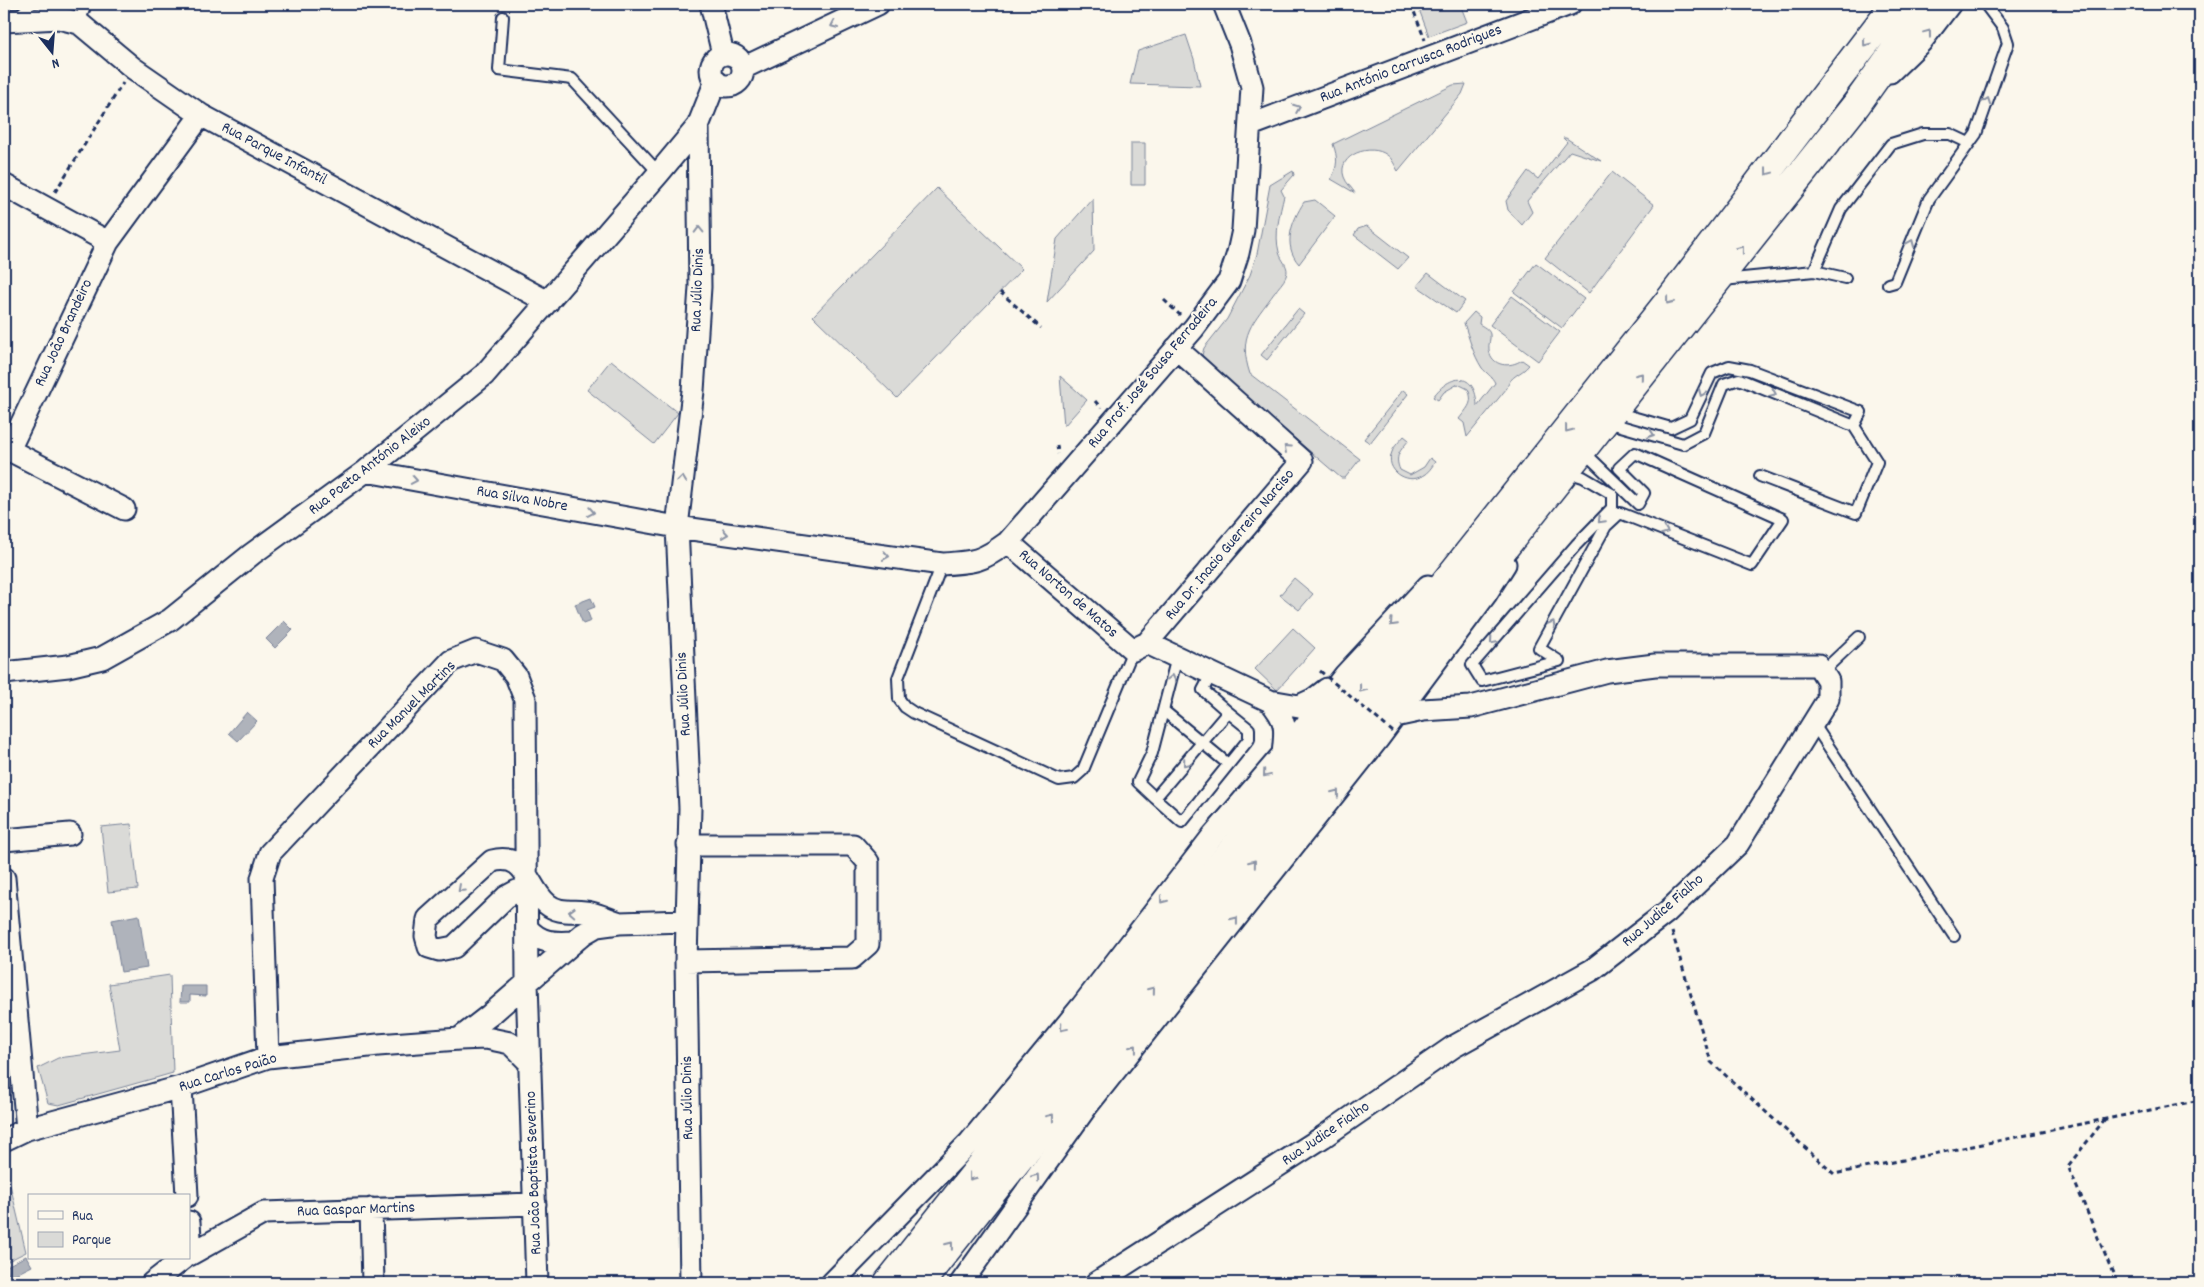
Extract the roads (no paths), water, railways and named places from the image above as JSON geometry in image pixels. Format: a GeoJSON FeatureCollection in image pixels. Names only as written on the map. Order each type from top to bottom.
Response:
{"type":"FeatureCollection","features":[{"type":"Feature","properties":{"kind":"main road"},"geometry":{"type":"LineString","coordinates":[[920,1283],[1551,475],[1675,293],[1895,4]]}},
{"type":"Feature","properties":{"kind":"main road"},"geometry":{"type":"LineString","coordinates":[[888,1283],[1551,475],[1582,449],[1856,104],[1928,4]]}},
{"type":"Feature","properties":{"kind":"street"},"geometry":{"type":"LineString","coordinates":[[711,4],[723,54]]}},
{"type":"Feature","properties":{"kind":"street"},"geometry":{"type":"LineString","coordinates":[[743,68],[878,4]]}},
{"type":"Feature","properties":{"kind":"street","name":"Rua Prof. José Sousa Ferradeira"},"geometry":{"type":"LineString","coordinates":[[1008,542],[1194,328],[1229,281],[1243,230],[1252,87],[1240,44],[1224,4]]}},
{"type":"Feature","properties":{"kind":"street","name":"Rua António Carrusca Rodrigues"},"geometry":{"type":"LineString","coordinates":[[1251,125],[1570,4]]}},
{"type":"Feature","properties":{"kind":"street"},"geometry":{"type":"LineString","coordinates":[[1856,104],[1921,42],[1950,4]]}},
{"type":"Feature","properties":{"kind":"street","name":"Rua Parque Infantil"},"geometry":{"type":"LineString","coordinates":[[10,20],[59,18],[82,14],[133,68],[201,115],[548,302]]}},
{"type":"Feature","properties":{"kind":"street"},"geometry":{"type":"LineString","coordinates":[[723,54],[738,58],[743,68],[743,73],[738,82],[727,86],[717,82],[712,74],[712,64],[723,54]]}},
{"type":"Feature","properties":{"kind":"street"},"geometry":{"type":"LineString","coordinates":[[698,126],[717,82]]}},
{"type":"Feature","properties":{"kind":"street","name":"Rua João Brandeiro"},"geometry":{"type":"LineString","coordinates":[[124,509],[9,450],[108,242],[201,115]]}},
{"type":"Feature","properties":{"kind":"street","name":"Rua Poeta António Aleixo"},"geometry":{"type":"LineString","coordinates":[[4,673],[68,666],[102,658],[170,620],[252,554],[366,471],[484,375],[698,126]]}},
{"type":"Feature","properties":{"kind":"street","name":"Rua Júlio Dinis"},"geometry":{"type":"LineString","coordinates":[[693,1283],[691,1262],[686,962],[690,808],[677,527],[693,391],[700,287],[698,126]]}},
{"type":"Feature","properties":{"kind":"street"},"geometry":{"type":"LineString","coordinates":[[4,185],[108,242]]}},
{"type":"Feature","properties":{"kind":"street","name":"Rua Dr. Inacio Guerreiro Narciso"},"geometry":{"type":"LineString","coordinates":[[1140,646],[1302,460],[1176,348]]}},
{"type":"Feature","properties":{"kind":"street","name":"Rua Silva Nobre"},"geometry":{"type":"LineString","coordinates":[[366,471],[677,527]]}},
{"type":"Feature","properties":{"kind":"street"},"geometry":{"type":"LineString","coordinates":[[961,1283],[1087,1106],[1394,724],[1431,668],[1486,594],[1551,475]]}},
{"type":"Feature","properties":{"kind":"street"},"geometry":{"type":"LineString","coordinates":[[1270,701],[1299,706],[1314,699],[1345,675],[1551,475]]}},
{"type":"Feature","properties":{"kind":"street","name":"Rua Norton de Matos"},"geometry":{"type":"LineString","coordinates":[[677,527],[942,564],[970,562],[988,557],[1008,542],[1140,646],[1177,657],[1270,701]]}},
{"type":"Feature","properties":{"kind":"street","name":"Rua Manuel Martins"},"geometry":{"type":"LineString","coordinates":[[268,1058],[262,878],[270,854],[451,661],[476,651],[503,660],[516,676],[525,700],[528,982]]}},
{"type":"Feature","properties":{"kind":"street"},"geometry":{"type":"LineString","coordinates":[[1394,724],[1423,710],[1471,708],[1607,671],[1655,665],[1818,665],[1822,672]]}},
{"type":"Feature","properties":{"kind":"street"},"geometry":{"type":"LineString","coordinates":[[1431,668],[1434,692],[1452,708]]}},
{"type":"Feature","properties":{"kind":"street","name":"Rua Judice Fialho"},"geometry":{"type":"LineString","coordinates":[[1096,1283],[1323,1138],[1453,1047],[1592,970],[1667,912],[1738,844],[1828,699],[1828,681],[1822,672]]}},
{"type":"Feature","properties":{"kind":"street"},"geometry":{"type":"LineString","coordinates":[[832,1283],[970,1142],[1082,1006],[1212,837],[1283,754],[1345,675]]}},
{"type":"Feature","properties":{"kind":"street"},"geometry":{"type":"LineString","coordinates":[[1270,701],[1282,716],[1286,730],[1283,754]]}},
{"type":"Feature","properties":{"kind":"street"},"geometry":{"type":"LineString","coordinates":[[4,840],[70,834]]}},
{"type":"Feature","properties":{"kind":"street"},"geometry":{"type":"LineString","coordinates":[[686,962],[852,958],[868,944],[868,862],[853,845],[688,846]]}},
{"type":"Feature","properties":{"kind":"street"},"geometry":{"type":"LineString","coordinates":[[527,883],[506,897],[454,947],[439,950],[429,947],[426,936],[428,920],[492,861],[505,858],[517,863],[527,883],[548,904],[566,912],[589,912],[619,923]]}},
{"type":"Feature","properties":{"kind":"street"},"geometry":{"type":"LineString","coordinates":[[483,869],[482,878],[487,890],[497,896],[506,897]]}},
{"type":"Feature","properties":{"kind":"street"},"geometry":{"type":"LineString","coordinates":[[4,878],[27,1129]]}},
{"type":"Feature","properties":{"kind":"street"},"geometry":{"type":"LineString","coordinates":[[459,1039],[490,1016],[574,942],[598,926],[619,923],[686,921]]}},
{"type":"Feature","properties":{"kind":"street"},"geometry":{"type":"LineString","coordinates":[[527,928],[534,936],[550,944],[574,942]]}},
{"type":"Feature","properties":{"kind":"street","name":"Rua João Baptista Severino"},"geometry":{"type":"LineString","coordinates":[[528,982],[537,1283]]}},
{"type":"Feature","properties":{"kind":"street","name":"Rua Carlos Paião"},"geometry":{"type":"LineString","coordinates":[[4,1140],[27,1129],[181,1087],[268,1058],[378,1045],[486,1038],[510,1043],[530,1063]]}},
{"type":"Feature","properties":{"kind":"street"},"geometry":{"type":"LineString","coordinates":[[181,1087],[187,1194]]}},
{"type":"Feature","properties":{"kind":"street","name":"Rua Gaspar Martins"},"geometry":{"type":"LineString","coordinates":[[190,1254],[264,1213],[535,1204]]}},
{"type":"Feature","properties":{"kind":"street"},"geometry":{"type":"LineString","coordinates":[[371,1209],[373,1283]]}},
{"type":"Feature","properties":{"kind":"street","name":"Rua Gaspar Martins"},"geometry":{"type":"LineString","coordinates":[[152,1283],[182,1260]]}},
{"type":"Feature","properties":{"kind":"lane"},"geometry":{"type":"LineString","coordinates":[[10,20],[31,4]]}},
{"type":"Feature","properties":{"kind":"lane"},"geometry":{"type":"LineString","coordinates":[[1888,284],[1895,282],[1929,199],[1976,134],[2008,43],[2003,28],[1985,4]]}},
{"type":"Feature","properties":{"kind":"lane"},"geometry":{"type":"LineString","coordinates":[[503,17],[499,70],[572,78],[664,167]]}},
{"type":"Feature","properties":{"kind":"lane"},"geometry":{"type":"LineString","coordinates":[[1814,271],[1841,209],[1891,144],[1923,134],[1950,134],[1969,143]]}},
{"type":"Feature","properties":{"kind":"lane"},"geometry":{"type":"LineString","coordinates":[[1717,280],[1814,271],[1845,278]]}},
{"type":"Feature","properties":{"kind":"lane"},"geometry":{"type":"LineString","coordinates":[[1608,416],[1670,428],[1690,419],[1712,373],[1729,366],[1750,370],[1861,412],[1854,426]]}},
{"type":"Feature","properties":{"kind":"lane"},"geometry":{"type":"LineString","coordinates":[[1608,416],[1683,444],[1704,433],[1724,384],[1739,379],[1854,426],[1877,462],[1856,513],[1760,476]]}},
{"type":"Feature","properties":{"kind":"lane"},"geometry":{"type":"LineString","coordinates":[[1551,475],[1583,476],[1612,494],[1612,508],[1576,546],[1472,665],[1482,682],[1559,661],[1540,648],[1606,526],[1620,513],[1752,565],[1783,518],[1635,453],[1619,468],[1644,494],[1638,504],[1582,449]]}},
{"type":"Feature","properties":{"kind":"lane"},"geometry":{"type":"LineString","coordinates":[[942,564],[898,678],[899,699],[905,707],[914,713],[1059,780],[1074,778],[1083,770],[1140,646]]}},
{"type":"Feature","properties":{"kind":"lane"},"geometry":{"type":"LineString","coordinates":[[1822,672],[1858,637]]}},
{"type":"Feature","properties":{"kind":"lane"},"geometry":{"type":"LineString","coordinates":[[1177,657],[1152,753],[1138,782],[1182,822],[1249,739],[1249,729],[1203,690],[1212,673]]}},
{"type":"Feature","properties":{"kind":"lane"},"geometry":{"type":"LineString","coordinates":[[1164,711],[1228,764]]}},
{"type":"Feature","properties":{"kind":"lane"},"geometry":{"type":"LineString","coordinates":[[1155,798],[1228,712]]}},
{"type":"Feature","properties":{"kind":"lane"},"geometry":{"type":"LineString","coordinates":[[1813,723],[1954,936]]}}]}
